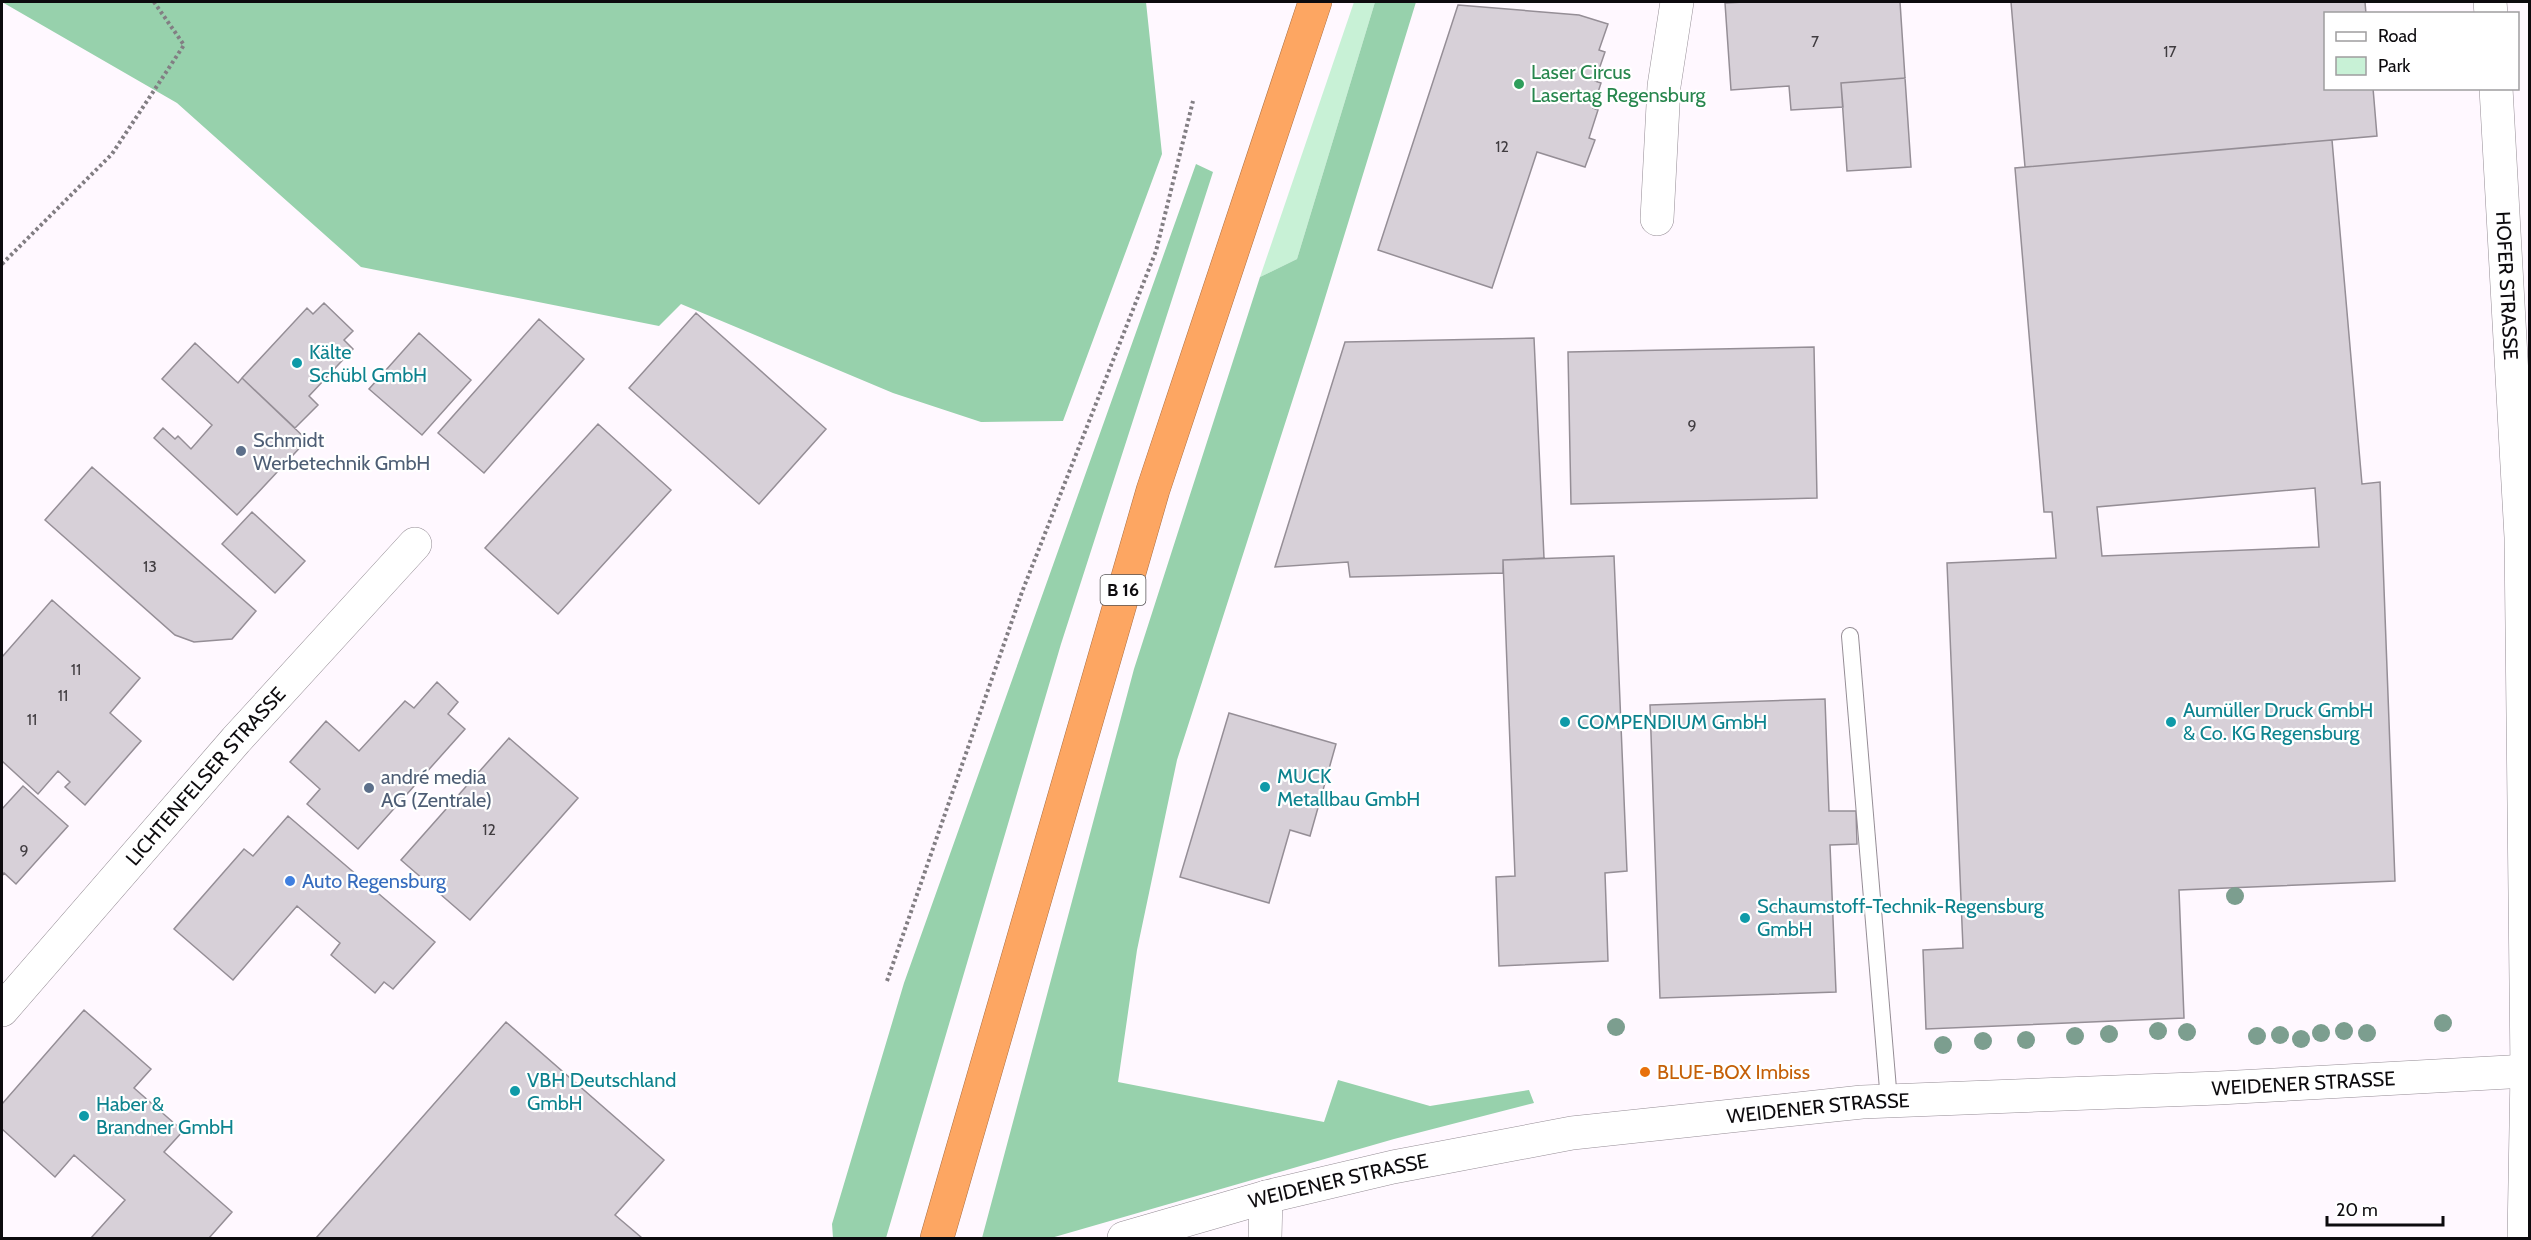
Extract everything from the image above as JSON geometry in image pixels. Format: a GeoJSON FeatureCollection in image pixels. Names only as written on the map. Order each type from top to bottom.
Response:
{"type":"FeatureCollection","features":[{"type":"Feature","properties":{"kind":"highway","name":"B 16"},"geometry":{"type":"LineString","coordinates":[[937,1239],[1153,490],[1315,2]]}},
{"type":"Feature","properties":{"kind":"street"},"geometry":{"type":"LineString","coordinates":[[1657,219],[1664,86],[1677,2]]}},
{"type":"Feature","properties":{"kind":"street","name":"HOFER STRASSE"},"geometry":{"type":"LineString","coordinates":[[2496,90],[2521,537],[2527,1071],[2524,1239]]}},
{"type":"Feature","properties":{"kind":"street","name":"LICHTENFELSER STRASSE"},"geometry":{"type":"LineString","coordinates":[[2,1010],[236,740],[414,544]]}},
{"type":"Feature","properties":{"kind":"street","name":"WEIDENER STRASSE"},"geometry":{"type":"LineString","coordinates":[[1124,1239],[1266,1197],[1393,1167],[1572,1132],[1888,1101],[2219,1088],[2527,1071]]}},
{"type":"Feature","properties":{"kind":"street"},"geometry":{"type":"LineString","coordinates":[[1265,1239],[1266,1197]]}},
{"type":"Feature","properties":{"kind":"lane"},"geometry":{"type":"LineString","coordinates":[[1850,636],[1888,1101]]}},
{"type":"Feature","properties":{"kind":"path"},"geometry":{"type":"LineString","coordinates":[[2,264],[112,154],[184,45],[154,2]]}},
{"type":"Feature","properties":{"kind":"path"},"geometry":{"type":"LineString","coordinates":[[887,981],[1022,592],[1156,251],[1193,101]]}},
{"type":"Feature","properties":{"kind":"green space"},"geometry":{"type":"Polygon","coordinates":[[[2,2],[1146,2],[1162,154],[1063,421],[981,422],[893,393],[681,304],[659,326],[361,267],[177,103],[2,2]]]}},
{"type":"Feature","properties":{"kind":"green space"},"geometry":{"type":"Polygon","coordinates":[[[1354,2],[1375,2],[1297,259],[1260,277],[1354,2]]]}},
{"type":"Feature","properties":{"kind":"green space"},"geometry":{"type":"Polygon","coordinates":[[[1375,2],[1416,2],[1317,324],[1177,760],[1137,950],[1118,1082],[1324,1122],[1338,1080],[1430,1106],[1529,1090],[1534,1103],[1394,1139],[1051,1238],[982,1238],[1134,669],[1260,277],[1297,259],[1375,2]]]}},
{"type":"Feature","properties":{"kind":"green space"},"geometry":{"type":"Polygon","coordinates":[[[1196,164],[1213,172],[1061,644],[886,1238],[833,1238],[832,1224],[904,983],[1196,164]]]}},
{"type":"Feature","properties":{"kind":"building"},"geometry":{"type":"Polygon","coordinates":[[[1900,2],[1905,78],[1841,83],[1843,107],[1791,110],[1789,86],[1731,90],[1725,3],[1900,2]]]}},
{"type":"Feature","properties":{"kind":"building"},"geometry":{"type":"Polygon","coordinates":[[[2011,2],[2365,2],[2366,12],[2324,12],[2324,90],[2373,90],[2377,136],[2025,167],[2011,2]]]}},
{"type":"Feature","properties":{"kind":"building"},"geometry":{"type":"Polygon","coordinates":[[[1458,5],[1579,15],[1608,24],[1599,50],[1605,52],[1595,81],[1601,83],[1593,108],[1598,110],[1589,138],[1595,140],[1585,167],[1537,152],[1492,288],[1378,250],[1458,5]]]}},
{"type":"Feature","properties":{"kind":"building"},"geometry":{"type":"Polygon","coordinates":[[[1905,78],[1911,167],[1847,171],[1841,83],[1905,78]]]}},
{"type":"Feature","properties":{"kind":"building","name":"Aumüller Druck GmbH & Co. KG Regensburg"},"geometry":{"type":"Polygon","coordinates":[[[2332,140],[2362,484],[2380,482],[2395,881],[2179,890],[2184,1018],[1926,1029],[1923,950],[1963,948],[1947,563],[2056,558],[2052,512],[2044,512],[2015,168],[2332,140]],[[2315,488],[2097,507],[2102,556],[2319,547],[2315,488]]]}},
{"type":"Feature","properties":{"kind":"building","name":"Kälte Schübl GmbH"},"geometry":{"type":"Polygon","coordinates":[[[324,303],[353,331],[344,340],[353,349],[309,396],[318,405],[295,428],[242,378],[307,308],[313,314],[324,303]]]}},
{"type":"Feature","properties":{"kind":"building"},"geometry":{"type":"Polygon","coordinates":[[[696,313],[826,429],[759,504],[629,388],[696,313]]]}},
{"type":"Feature","properties":{"kind":"building"},"geometry":{"type":"Polygon","coordinates":[[[539,319],[584,359],[484,473],[438,433],[539,319]]]}},
{"type":"Feature","properties":{"kind":"building"},"geometry":{"type":"Polygon","coordinates":[[[419,333],[471,380],[422,435],[369,389],[419,333]]]}},
{"type":"Feature","properties":{"kind":"building"},"geometry":{"type":"Polygon","coordinates":[[[1534,338],[1544,558],[1503,560],[1503,573],[1350,577],[1348,562],[1275,567],[1345,342],[1534,338]]]}},
{"type":"Feature","properties":{"kind":"building"},"geometry":{"type":"Polygon","coordinates":[[[195,343],[238,383],[242,378],[307,440],[237,515],[154,438],[163,428],[175,439],[178,436],[191,449],[212,425],[162,379],[195,343]]]}},
{"type":"Feature","properties":{"kind":"building"},"geometry":{"type":"Polygon","coordinates":[[[1814,347],[1817,498],[1571,504],[1568,352],[1814,347]]]}},
{"type":"Feature","properties":{"kind":"building"},"geometry":{"type":"Polygon","coordinates":[[[598,424],[671,490],[558,614],[485,548],[598,424]]]}},
{"type":"Feature","properties":{"kind":"building"},"geometry":{"type":"Polygon","coordinates":[[[92,467],[256,611],[232,639],[194,642],[175,635],[45,520],[92,467]]]}},
{"type":"Feature","properties":{"kind":"building"},"geometry":{"type":"Polygon","coordinates":[[[252,512],[305,561],[275,593],[222,544],[252,512]]]}},
{"type":"Feature","properties":{"kind":"building","name":"COMPENDIUM GmbH"},"geometry":{"type":"Polygon","coordinates":[[[1614,556],[1627,871],[1605,873],[1608,961],[1499,966],[1496,877],[1515,876],[1503,560],[1614,556]]]}},
{"type":"Feature","properties":{"kind":"building"},"geometry":{"type":"Polygon","coordinates":[[[52,600],[140,678],[110,713],[141,741],[85,805],[65,787],[70,782],[58,771],[38,794],[2,761],[2,657],[52,600]]]}},
{"type":"Feature","properties":{"kind":"building"},"geometry":{"type":"Polygon","coordinates":[[[437,682],[458,702],[448,714],[465,729],[358,849],[307,804],[320,789],[290,762],[326,721],[359,751],[405,701],[414,708],[437,682]]]}},
{"type":"Feature","properties":{"kind":"building","name":"Schaumstoff-Technik-Regensburg GmbH"},"geometry":{"type":"Polygon","coordinates":[[[1825,699],[1829,811],[1856,811],[1857,844],[1830,845],[1836,992],[1660,998],[1650,705],[1825,699]]]}},
{"type":"Feature","properties":{"kind":"building","name":"MUCK Metallbau GmbH"},"geometry":{"type":"Polygon","coordinates":[[[1229,713],[1336,744],[1310,836],[1290,830],[1269,903],[1180,877],[1229,713]]]}},
{"type":"Feature","properties":{"kind":"building"},"geometry":{"type":"Polygon","coordinates":[[[509,738],[578,798],[470,920],[401,860],[509,738]]]}},
{"type":"Feature","properties":{"kind":"building"},"geometry":{"type":"Polygon","coordinates":[[[23,786],[68,826],[16,884],[4,873],[2,876],[2,809],[23,786]]]}},
{"type":"Feature","properties":{"kind":"building","name":"Auto Regensburg"},"geometry":{"type":"Polygon","coordinates":[[[288,816],[435,942],[393,989],[384,982],[375,993],[331,955],[340,943],[297,906],[233,980],[174,929],[244,849],[253,856],[288,816]]]}},
{"type":"Feature","properties":{"kind":"building","name":"Haber & Brandner GmbH"},"geometry":{"type":"Polygon","coordinates":[[[84,1010],[151,1069],[134,1088],[183,1131],[164,1152],[232,1212],[209,1238],[91,1238],[125,1200],[74,1155],[55,1177],[2,1129],[2,1104],[84,1010]]]}},
{"type":"Feature","properties":{"kind":"building","name":"VBH Deutschland GmbH"},"geometry":{"type":"Polygon","coordinates":[[[506,1022],[664,1160],[615,1215],[642,1238],[316,1238],[506,1022]]]}},
{"type":"Feature","properties":{"kind":"place","name":"Laser Circus Lasertag Regensburg"},"geometry":{"type":"Point","coordinates":[1519,84]}},
{"type":"Feature","properties":{"kind":"place","name":"Kälte Schübl GmbH"},"geometry":{"type":"Point","coordinates":[297,363]}},
{"type":"Feature","properties":{"kind":"place","name":"Schmidt Werbetechnik GmbH"},"geometry":{"type":"Point","coordinates":[241,451]}},
{"type":"Feature","properties":{"kind":"place","name":"COMPENDIUM GmbH"},"geometry":{"type":"Point","coordinates":[1565,722]}},
{"type":"Feature","properties":{"kind":"place","name":"Aumüller Druck GmbH & Co. KG Regensburg"},"geometry":{"type":"Point","coordinates":[2171,722]}},
{"type":"Feature","properties":{"kind":"place","name":"MUCK Metallbau GmbH"},"geometry":{"type":"Point","coordinates":[1265,787]}},
{"type":"Feature","properties":{"kind":"place","name":"andré media AG (Zentrale)"},"geometry":{"type":"Point","coordinates":[369,788]}},
{"type":"Feature","properties":{"kind":"place","name":"Auto Regensburg"},"geometry":{"type":"Point","coordinates":[290,881]}},
{"type":"Feature","properties":{"kind":"place","name":"Schaumstoff-Technik-Regensburg GmbH"},"geometry":{"type":"Point","coordinates":[1745,918]}},
{"type":"Feature","properties":{"kind":"place","name":"BLUE-BOX Imbiss"},"geometry":{"type":"Point","coordinates":[1645,1072]}},
{"type":"Feature","properties":{"kind":"place","name":"VBH Deutschland GmbH"},"geometry":{"type":"Point","coordinates":[515,1091]}},
{"type":"Feature","properties":{"kind":"place","name":"Haber & Brandner GmbH"},"geometry":{"type":"Point","coordinates":[84,1116]}}]}
